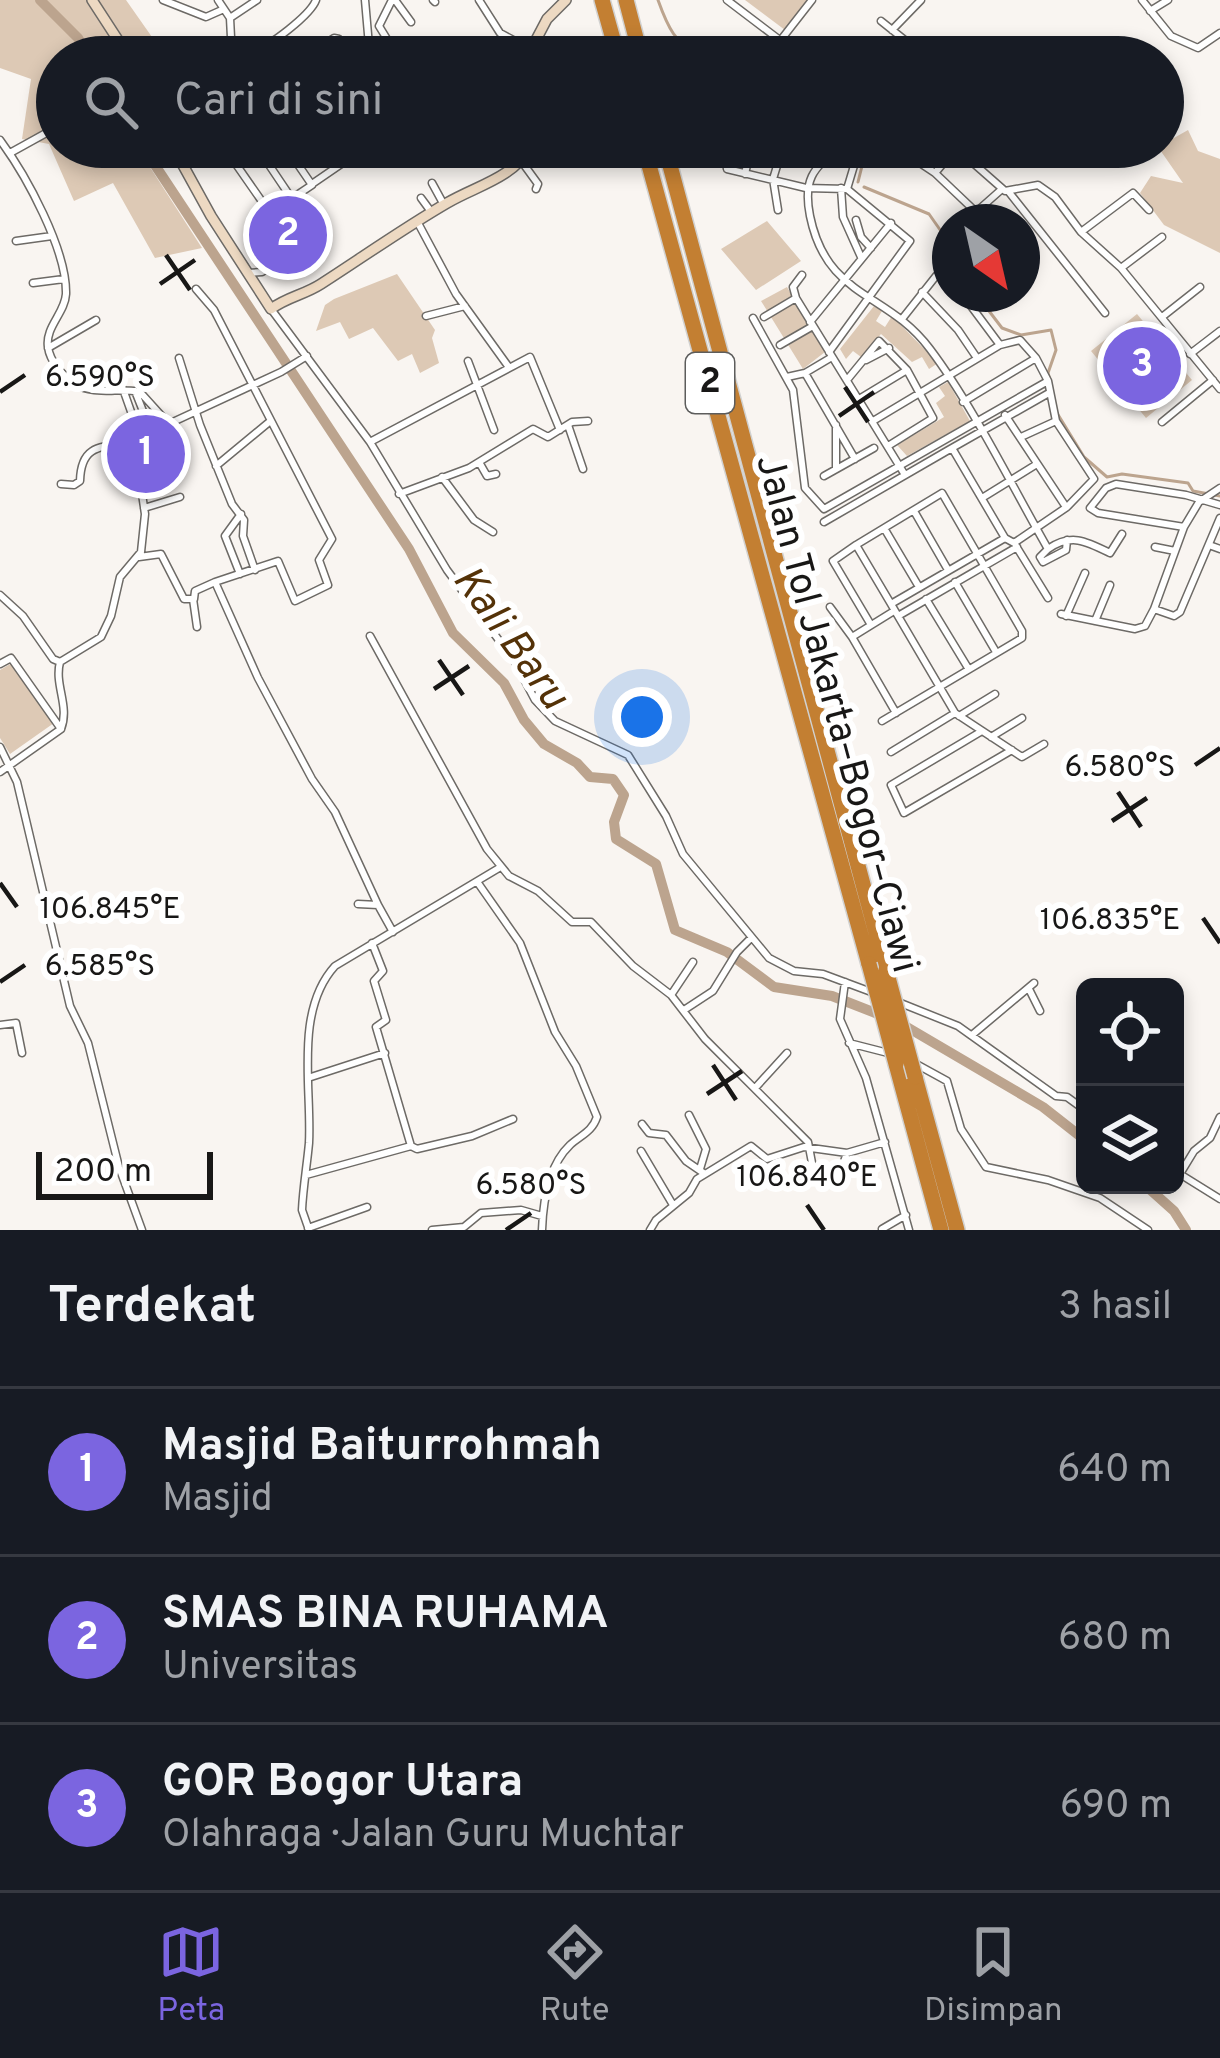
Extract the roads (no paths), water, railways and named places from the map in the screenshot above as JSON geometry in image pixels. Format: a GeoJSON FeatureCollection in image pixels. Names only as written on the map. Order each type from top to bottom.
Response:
{"type":"FeatureCollection","features":[{"type":"Feature","properties":{"kind":"highway"},"geometry":{"type":"LineString","coordinates":[[626,0],[635,36]]}},
{"type":"Feature","properties":{"kind":"highway"},"geometry":{"type":"LineString","coordinates":[[602,2],[612,36]]}},
{"type":"Feature","properties":{"kind":"highway","name":"Jalan Tol Jakarta–Bogor–Ciawi"},"geometry":{"type":"LineString","coordinates":[[650,168],[886,970],[957,1230]]}},
{"type":"Feature","properties":{"kind":"highway","name":"Jalan Tol Jakarta–Bogor–Ciawi"},"geometry":{"type":"LineString","coordinates":[[670,168],[869,964],[941,1230]]}},
{"type":"Feature","properties":{"kind":"highway"},"geometry":{"type":"LineString","coordinates":[[928,1126],[967,1230]]}},
{"type":"Feature","properties":{"kind":"street"},"geometry":{"type":"LineString","coordinates":[[92,0],[116,36]]}},
{"type":"Feature","properties":{"kind":"street"},"geometry":{"type":"LineString","coordinates":[[165,0],[211,17],[224,9]]}},
{"type":"Feature","properties":{"kind":"street"},"geometry":{"type":"LineString","coordinates":[[186,0],[194,10]]}},
{"type":"Feature","properties":{"kind":"street"},"geometry":{"type":"LineString","coordinates":[[218,0],[230,18],[231,36]]}},
{"type":"Feature","properties":{"kind":"street"},"geometry":{"type":"LineString","coordinates":[[230,18],[257,0]]}},
{"type":"Feature","properties":{"kind":"street"},"geometry":{"type":"LineString","coordinates":[[277,36],[308,15],[316,0]]}},
{"type":"Feature","properties":{"kind":"street"},"geometry":{"type":"LineString","coordinates":[[365,0],[368,36]]}},
{"type":"Feature","properties":{"kind":"street"},"geometry":{"type":"LineString","coordinates":[[385,36],[379,26],[393,0],[411,22]]}},
{"type":"Feature","properties":{"kind":"street"},"geometry":{"type":"LineString","coordinates":[[479,0],[504,36]]}},
{"type":"Feature","properties":{"kind":"street"},"geometry":{"type":"LineString","coordinates":[[538,36],[566,0]]}},
{"type":"Feature","properties":{"kind":"street"},"geometry":{"type":"LineString","coordinates":[[727,0],[774,36]]}},
{"type":"Feature","properties":{"kind":"street"},"geometry":{"type":"LineString","coordinates":[[784,36],[812,0]]}},
{"type":"Feature","properties":{"kind":"street"},"geometry":{"type":"LineString","coordinates":[[892,31],[921,0]]}},
{"type":"Feature","properties":{"kind":"street"},"geometry":{"type":"LineString","coordinates":[[1142,0],[1173,36]]}},
{"type":"Feature","properties":{"kind":"street"},"geometry":{"type":"LineString","coordinates":[[1150,11],[1168,0]]}},
{"type":"Feature","properties":{"kind":"street"},"geometry":{"type":"LineString","coordinates":[[880,22],[900,36]]}},
{"type":"Feature","properties":{"kind":"street"},"geometry":{"type":"LineString","coordinates":[[1192,56],[1220,33]]}},
{"type":"Feature","properties":{"kind":"street"},"geometry":{"type":"LineString","coordinates":[[1184,41],[1198,48]]}},
{"type":"Feature","properties":{"kind":"street"},"geometry":{"type":"LineString","coordinates":[[10,154],[36,139]]}},
{"type":"Feature","properties":{"kind":"street"},"geometry":{"type":"LineString","coordinates":[[0,140],[52,236],[64,279],[65,298],[49,333],[48,348],[58,369],[75,383],[94,389],[135,391],[168,423]]}},
{"type":"Feature","properties":{"kind":"street"},"geometry":{"type":"LineString","coordinates":[[188,168],[271,309],[370,442],[467,600],[515,662],[535,700],[555,721],[628,755],[683,854],[751,938],[785,968],[845,982],[972,1035],[1056,1096],[1076,1104]]}},
{"type":"Feature","properties":{"kind":"street"},"geometry":{"type":"LineString","coordinates":[[239,168],[270,213],[335,168]]}},
{"type":"Feature","properties":{"kind":"street"},"geometry":{"type":"LineString","coordinates":[[271,168],[292,199]]}},
{"type":"Feature","properties":{"kind":"street"},"geometry":{"type":"LineString","coordinates":[[301,168],[312,184]]}},
{"type":"Feature","properties":{"kind":"street"},"geometry":{"type":"LineString","coordinates":[[271,309],[316,287],[511,168]]}},
{"type":"Feature","properties":{"kind":"street"},"geometry":{"type":"LineString","coordinates":[[526,168],[538,184],[536,189]]}},
{"type":"Feature","properties":{"kind":"street"},"geometry":{"type":"LineString","coordinates":[[725,168],[806,188],[844,188],[891,222],[911,244],[831,354],[805,374],[787,377]]}},
{"type":"Feature","properties":{"kind":"street"},"geometry":{"type":"LineString","coordinates":[[745,173],[746,168]]}},
{"type":"Feature","properties":{"kind":"street"},"geometry":{"type":"LineString","coordinates":[[776,168],[773,179],[778,210]]}},
{"type":"Feature","properties":{"kind":"street"},"geometry":{"type":"LineString","coordinates":[[815,168],[806,188],[822,254],[844,280],[902,319],[930,348],[1048,549]]}},
{"type":"Feature","properties":{"kind":"street"},"geometry":{"type":"LineString","coordinates":[[852,168],[844,188],[843,217],[861,257]]}},
{"type":"Feature","properties":{"kind":"street"},"geometry":{"type":"LineString","coordinates":[[928,168],[968,204]]}},
{"type":"Feature","properties":{"kind":"street"},"geometry":{"type":"LineString","coordinates":[[935,173],[939,168]]}},
{"type":"Feature","properties":{"kind":"street"},"geometry":{"type":"LineString","coordinates":[[980,168],[1005,190],[1105,313]]}},
{"type":"Feature","properties":{"kind":"street"},"geometry":{"type":"LineString","coordinates":[[432,183],[444,205]]}},
{"type":"Feature","properties":{"kind":"street"},"geometry":{"type":"LineString","coordinates":[[987,204],[1005,190],[1038,185],[1121,268],[1220,389]]}},
{"type":"Feature","properties":{"kind":"street"},"geometry":{"type":"LineString","coordinates":[[1081,232],[1133,193],[1149,210]]}},
{"type":"Feature","properties":{"kind":"street"},"geometry":{"type":"LineString","coordinates":[[421,198],[432,213]]}},
{"type":"Feature","properties":{"kind":"street"},"geometry":{"type":"LineString","coordinates":[[856,220],[871,248]]}},
{"type":"Feature","properties":{"kind":"street"},"geometry":{"type":"LineString","coordinates":[[780,345],[812,324],[891,222]]}},
{"type":"Feature","properties":{"kind":"street"},"geometry":{"type":"LineString","coordinates":[[418,223],[465,306],[508,366]]}},
{"type":"Feature","properties":{"kind":"street"},"geometry":{"type":"LineString","coordinates":[[16,241],[52,236]]}},
{"type":"Feature","properties":{"kind":"street"},"geometry":{"type":"LineString","coordinates":[[1121,268],[1162,237]]}},
{"type":"Feature","properties":{"kind":"street"},"geometry":{"type":"LineString","coordinates":[[248,273],[262,272],[285,257]]}},
{"type":"Feature","properties":{"kind":"street"},"geometry":{"type":"LineString","coordinates":[[802,275],[793,287],[796,298],[903,471]]}},
{"type":"Feature","properties":{"kind":"street"},"geometry":{"type":"LineString","coordinates":[[33,283],[64,279]]}},
{"type":"Feature","properties":{"kind":"street"},"geometry":{"type":"LineString","coordinates":[[902,319],[932,281]]}},
{"type":"Feature","properties":{"kind":"street"},"geometry":{"type":"LineString","coordinates":[[1162,317],[1200,286]]}},
{"type":"Feature","properties":{"kind":"street"},"geometry":{"type":"LineString","coordinates":[[196,289],[214,310],[269,423],[327,525],[332,544],[319,560],[326,587],[294,601],[281,562],[240,574],[196,591],[196,627]]}},
{"type":"Feature","properties":{"kind":"street"},"geometry":{"type":"LineString","coordinates":[[922,292],[977,358]]}},
{"type":"Feature","properties":{"kind":"street"},"geometry":{"type":"LineString","coordinates":[[764,317],[796,298]]}},
{"type":"Feature","properties":{"kind":"street"},"geometry":{"type":"LineString","coordinates":[[427,316],[465,306]]}},
{"type":"Feature","properties":{"kind":"street"},"geometry":{"type":"LineString","coordinates":[[976,312],[1000,344]]}},
{"type":"Feature","properties":{"kind":"street"},"geometry":{"type":"LineString","coordinates":[[753,318],[787,377],[797,405],[805,488],[820,507],[831,508],[952,448],[1049,393]]}},
{"type":"Feature","properties":{"kind":"street"},"geometry":{"type":"LineString","coordinates":[[48,348],[95,320]]}},
{"type":"Feature","properties":{"kind":"street"},"geometry":{"type":"LineString","coordinates":[[1190,354],[1220,332]]}},
{"type":"Feature","properties":{"kind":"street"},"geometry":{"type":"LineString","coordinates":[[231,343],[245,336]]}},
{"type":"Feature","properties":{"kind":"street"},"geometry":{"type":"LineString","coordinates":[[872,421],[1000,344],[1016,340],[1036,358],[1048,381],[1056,421],[1094,476],[1067,508],[1015,545],[926,599],[894,610]]}},
{"type":"Feature","properties":{"kind":"street"},"geometry":{"type":"LineString","coordinates":[[847,380],[862,362],[889,348],[907,370],[933,418],[888,446]]}},
{"type":"Feature","properties":{"kind":"street"},"geometry":{"type":"LineString","coordinates":[[61,484],[78,484],[87,454],[152,433],[307,356]]}},
{"type":"Feature","properties":{"kind":"street"},"geometry":{"type":"LineString","coordinates":[[179,358],[216,466],[232,504],[242,514],[243,536],[255,570]]}},
{"type":"Feature","properties":{"kind":"street"},"geometry":{"type":"LineString","coordinates":[[370,442],[531,358],[583,469]]}},
{"type":"Feature","properties":{"kind":"street"},"geometry":{"type":"LineString","coordinates":[[963,402],[1036,358]]}},
{"type":"Feature","properties":{"kind":"street"},"geometry":{"type":"LineString","coordinates":[[468,362],[494,430]]}},
{"type":"Feature","properties":{"kind":"street"},"geometry":{"type":"LineString","coordinates":[[859,399],[907,370]]}},
{"type":"Feature","properties":{"kind":"street"},"geometry":{"type":"LineString","coordinates":[[805,374],[855,459]]}},
{"type":"Feature","properties":{"kind":"street"},"geometry":{"type":"LineString","coordinates":[[1162,422],[1213,380]]}},
{"type":"Feature","properties":{"kind":"street"},"geometry":{"type":"LineString","coordinates":[[824,522],[974,423],[1048,381]]}},
{"type":"Feature","properties":{"kind":"street"},"geometry":{"type":"LineString","coordinates":[[0,772],[61,729],[65,711],[57,676],[60,662],[101,637],[122,574],[139,556],[144,508],[136,440],[123,389]]}},
{"type":"Feature","properties":{"kind":"street"},"geometry":{"type":"LineString","coordinates":[[135,391],[162,459]]}},
{"type":"Feature","properties":{"kind":"street"},"geometry":{"type":"LineString","coordinates":[[1005,415],[1067,508]]}},
{"type":"Feature","properties":{"kind":"street"},"geometry":{"type":"LineString","coordinates":[[399,494],[479,462],[533,428],[548,437],[588,421]]}},
{"type":"Feature","properties":{"kind":"street"},"geometry":{"type":"LineString","coordinates":[[1020,438],[1056,421]]}},
{"type":"Feature","properties":{"kind":"street"},"geometry":{"type":"LineString","coordinates":[[216,466],[269,423]]}},
{"type":"Feature","properties":{"kind":"street"},"geometry":{"type":"LineString","coordinates":[[836,424],[836,469]]}},
{"type":"Feature","properties":{"kind":"street"},"geometry":{"type":"LineString","coordinates":[[824,476],[874,448]]}},
{"type":"Feature","properties":{"kind":"street"},"geometry":{"type":"LineString","coordinates":[[952,448],[1005,538],[1015,545],[1048,598]]}},
{"type":"Feature","properties":{"kind":"street"},"geometry":{"type":"LineString","coordinates":[[479,462],[487,476],[496,474]]}},
{"type":"Feature","properties":{"kind":"street"},"geometry":{"type":"LineString","coordinates":[[982,497],[1037,464]]}},
{"type":"Feature","properties":{"kind":"street"},"geometry":{"type":"LineString","coordinates":[[442,477],[477,523],[485,523],[493,532]]}},
{"type":"Feature","properties":{"kind":"street"},"geometry":{"type":"LineString","coordinates":[[882,721],[1022,638],[934,479]]}},
{"type":"Feature","properties":{"kind":"street"},"geometry":{"type":"LineString","coordinates":[[1184,527],[1090,508],[1106,488],[1116,484],[1186,494],[1220,506]]}},
{"type":"Feature","properties":{"kind":"street"},"geometry":{"type":"LineString","coordinates":[[1085,573],[1064,615],[1138,628],[1147,623],[1184,527],[1199,502],[1218,489]]}},
{"type":"Feature","properties":{"kind":"street"},"geometry":{"type":"LineString","coordinates":[[872,625],[833,561],[942,493]]}},
{"type":"Feature","properties":{"kind":"street"},"geometry":{"type":"LineString","coordinates":[[144,508],[180,497]]}},
{"type":"Feature","properties":{"kind":"street"},"geometry":{"type":"LineString","coordinates":[[913,510],[948,570]]}},
{"type":"Feature","properties":{"kind":"street"},"geometry":{"type":"LineString","coordinates":[[240,574],[225,536],[242,514]]}},
{"type":"Feature","properties":{"kind":"street"},"geometry":{"type":"LineString","coordinates":[[1154,609],[1179,614],[1220,518]]}},
{"type":"Feature","properties":{"kind":"street"},"geometry":{"type":"LineString","coordinates":[[884,528],[919,587]]}},
{"type":"Feature","properties":{"kind":"street"},"geometry":{"type":"LineString","coordinates":[[1067,540],[1066,550],[1043,562],[1040,557],[1048,549],[1067,540],[1083,540],[1110,553],[1122,534]]}},
{"type":"Feature","properties":{"kind":"street"},"geometry":{"type":"LineString","coordinates":[[852,637],[919,587],[1005,538]]}},
{"type":"Feature","properties":{"kind":"street"},"geometry":{"type":"LineString","coordinates":[[856,545],[957,714],[1022,757],[1044,745]]}},
{"type":"Feature","properties":{"kind":"street"},"geometry":{"type":"LineString","coordinates":[[1209,545],[1220,549]]}},
{"type":"Feature","properties":{"kind":"street"},"geometry":{"type":"LineString","coordinates":[[1155,547],[1175,551]]}},
{"type":"Feature","properties":{"kind":"street"},"geometry":{"type":"LineString","coordinates":[[139,556],[161,554],[179,596],[193,599]]}},
{"type":"Feature","properties":{"kind":"street"},"geometry":{"type":"LineString","coordinates":[[215,582],[258,678],[335,812],[393,932]]}},
{"type":"Feature","properties":{"kind":"street"},"geometry":{"type":"LineString","coordinates":[[955,583],[997,652]]}},
{"type":"Feature","properties":{"kind":"street"},"geometry":{"type":"LineString","coordinates":[[1095,621],[1111,585]]}},
{"type":"Feature","properties":{"kind":"street"},"geometry":{"type":"LineString","coordinates":[[0,595],[60,662]]}},
{"type":"Feature","properties":{"kind":"street"},"geometry":{"type":"LineString","coordinates":[[926,599],[968,670]]}},
{"type":"Feature","properties":{"kind":"street"},"geometry":{"type":"LineString","coordinates":[[830,607],[896,712]]}},
{"type":"Feature","properties":{"kind":"street"},"geometry":{"type":"LineString","coordinates":[[370,636],[475,829],[501,867],[538,891],[572,922],[591,922],[671,995],[705,1039],[812,1148],[813,1168]]}},
{"type":"Feature","properties":{"kind":"street"},"geometry":{"type":"LineString","coordinates":[[0,664],[11,658],[61,729]]}},
{"type":"Feature","properties":{"kind":"street"},"geometry":{"type":"LineString","coordinates":[[890,752],[995,694]]}},
{"type":"Feature","properties":{"kind":"street"},"geometry":{"type":"LineString","coordinates":[[991,737],[1022,718]]}},
{"type":"Feature","properties":{"kind":"street"},"geometry":{"type":"LineString","coordinates":[[982,731],[891,785],[904,813],[1012,750]]}},
{"type":"Feature","properties":{"kind":"street"},"geometry":{"type":"LineString","coordinates":[[0,747],[23,802],[70,1006],[88,1043],[115,1155],[142,1230]]}},
{"type":"Feature","properties":{"kind":"street"},"geometry":{"type":"LineString","coordinates":[[367,1208],[308,1229],[302,1210],[311,1077],[307,1038],[327,976],[372,943],[501,867]]}},
{"type":"Feature","properties":{"kind":"street"},"geometry":{"type":"LineString","coordinates":[[478,883],[520,943],[555,1032],[576,1066],[597,1117],[594,1127],[568,1147],[556,1164],[542,1230]]}},
{"type":"Feature","properties":{"kind":"street"},"geometry":{"type":"LineString","coordinates":[[358,904],[378,905]]}},
{"type":"Feature","properties":{"kind":"street"},"geometry":{"type":"LineString","coordinates":[[684,1010],[713,991],[751,938]]}},
{"type":"Feature","properties":{"kind":"street"},"geometry":{"type":"LineString","coordinates":[[372,943],[383,971],[374,979],[386,1018],[376,1027],[411,1146]]}},
{"type":"Feature","properties":{"kind":"street"},"geometry":{"type":"LineString","coordinates":[[671,995],[692,962]]}},
{"type":"Feature","properties":{"kind":"street"},"geometry":{"type":"LineString","coordinates":[[845,982],[840,1007],[849,1043],[866,1078],[909,1230]]}},
{"type":"Feature","properties":{"kind":"street"},"geometry":{"type":"LineString","coordinates":[[972,1035],[1031,986],[1040,1011]]}},
{"type":"Feature","properties":{"kind":"street"},"geometry":{"type":"LineString","coordinates":[[0,1025],[16,1022],[22,1053]]}},
{"type":"Feature","properties":{"kind":"street"},"geometry":{"type":"LineString","coordinates":[[849,1043],[920,1065],[947,1081],[961,1129],[986,1167],[1048,1180],[1100,1198],[1148,1230]]}},
{"type":"Feature","properties":{"kind":"street"},"geometry":{"type":"LineString","coordinates":[[311,1077],[385,1053]]}},
{"type":"Feature","properties":{"kind":"street"},"geometry":{"type":"LineString","coordinates":[[757,1087],[787,1053]]}},
{"type":"Feature","properties":{"kind":"street"},"geometry":{"type":"LineString","coordinates":[[650,1230],[689,1193],[703,1171],[706,1149],[689,1114]]}},
{"type":"Feature","properties":{"kind":"street"},"geometry":{"type":"LineString","coordinates":[[1184,1164],[1209,1140],[1220,1117]]}},
{"type":"Feature","properties":{"kind":"street"},"geometry":{"type":"LineString","coordinates":[[305,1175],[411,1146],[417,1149],[472,1136],[513,1119]]}},
{"type":"Feature","properties":{"kind":"street"},"geometry":{"type":"LineString","coordinates":[[642,1124],[650,1133],[666,1135],[686,1161],[703,1171]]}},
{"type":"Feature","properties":{"kind":"street"},"geometry":{"type":"LineString","coordinates":[[703,1171],[751,1146],[767,1159],[812,1148],[847,1153],[885,1142]]}},
{"type":"Feature","properties":{"kind":"street"},"geometry":{"type":"LineString","coordinates":[[640,1151],[673,1205]]}},
{"type":"Feature","properties":{"kind":"street"},"geometry":{"type":"LineString","coordinates":[[841,1170],[847,1153]]}},
{"type":"Feature","properties":{"kind":"street"},"geometry":{"type":"LineString","coordinates":[[1184,1176],[1220,1198]]}},
{"type":"Feature","properties":{"kind":"street"},"geometry":{"type":"LineString","coordinates":[[432,1230],[464,1226],[481,1213],[521,1210],[542,1216]]}},
{"type":"Feature","properties":{"kind":"street"},"geometry":{"type":"LineString","coordinates":[[882,1229],[906,1215]]}},
{"type":"Feature","properties":{"kind":"waterway","name":"Kali Baru"},"geometry":{"type":"LineString","coordinates":[[40,0],[76,36]]}},
{"type":"Feature","properties":{"kind":"waterway"},"geometry":{"type":"LineString","coordinates":[[658,0],[676,36]]}},
{"type":"Feature","properties":{"kind":"waterway","name":"Kali Baru"},"geometry":{"type":"LineString","coordinates":[[157,168],[409,549],[453,633],[504,683],[544,744],[577,763],[590,777],[613,779],[624,795],[614,822],[616,839],[656,864],[675,930],[727,952],[774,987],[832,996],[883,1016]]}},
{"type":"Feature","properties":{"kind":"waterway"},"geometry":{"type":"LineString","coordinates":[[858,182],[862,168]]}},
{"type":"Feature","properties":{"kind":"waterway"},"geometry":{"type":"LineString","coordinates":[[864,187],[932,218]]}},
{"type":"Feature","properties":{"kind":"waterway"},"geometry":{"type":"LineString","coordinates":[[990,312],[1002,328],[1021,335],[1051,330],[1056,350],[1050,380]]}},
{"type":"Feature","properties":{"kind":"waterway"},"geometry":{"type":"LineString","coordinates":[[1057,413],[1084,457],[1107,477],[1122,474],[1188,483],[1193,491],[1220,496]]}},
{"type":"Feature","properties":{"kind":"waterway","name":"Kali Baru"},"geometry":{"type":"LineString","coordinates":[[900,1023],[1043,1107],[1076,1133]]}},
{"type":"Feature","properties":{"kind":"waterway","name":"Kali Baru"},"geometry":{"type":"LineString","coordinates":[[1155,1194],[1186,1230]]}},
{"type":"Feature","properties":{"kind":"place","name":"SMAS BINA RUHAMA"},"geometry":{"type":"Point","coordinates":[288,235]}},
{"type":"Feature","properties":{"kind":"place","name":"GOR Bogor Utara"},"geometry":{"type":"Point","coordinates":[1142,366]}},
{"type":"Feature","properties":{"kind":"place","name":"Masjid Baiturrohmah"},"geometry":{"type":"Point","coordinates":[146,454]}}]}
